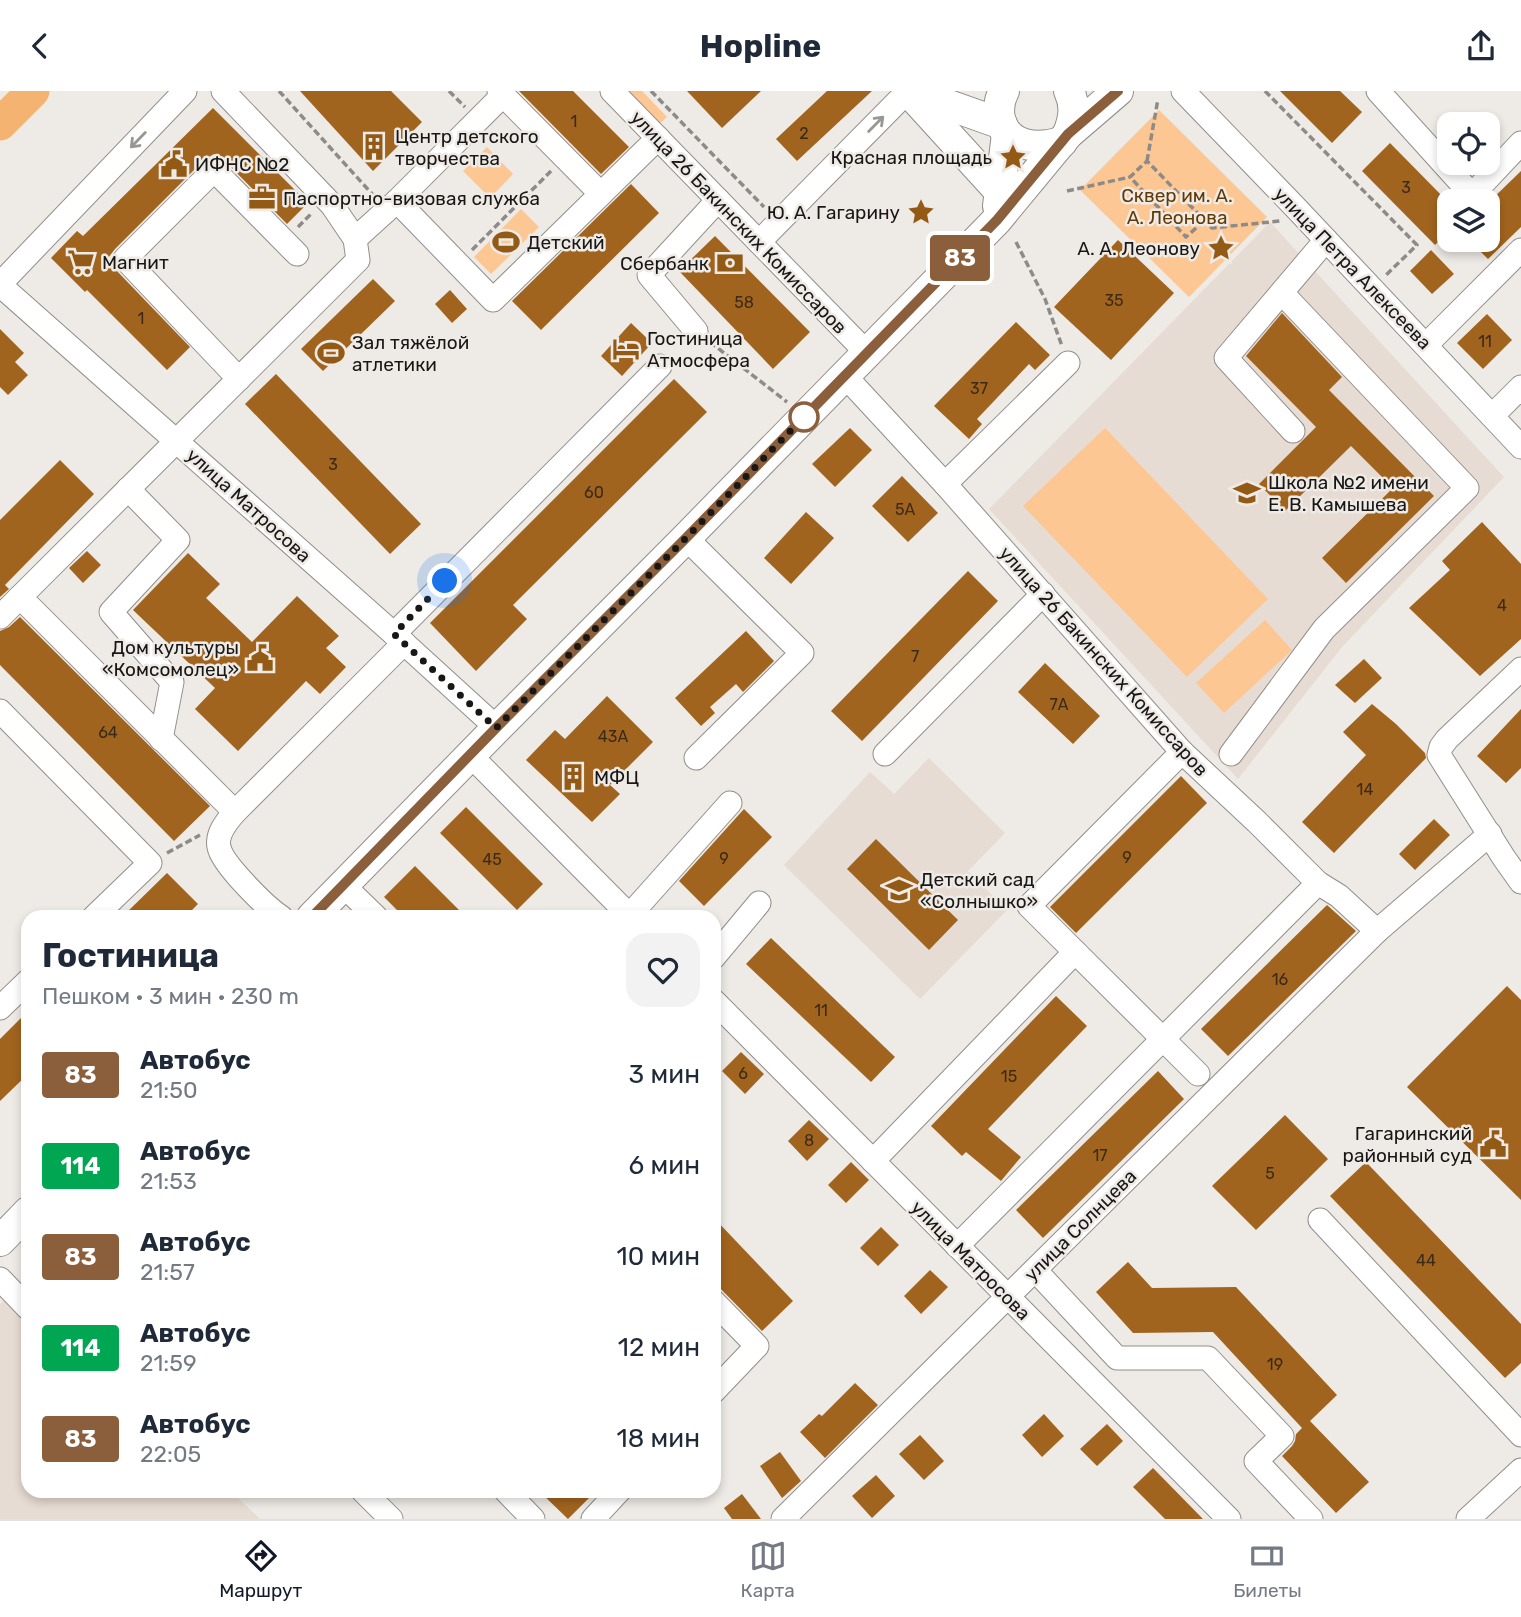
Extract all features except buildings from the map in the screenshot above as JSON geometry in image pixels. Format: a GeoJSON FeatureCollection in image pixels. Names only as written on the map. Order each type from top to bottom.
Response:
{"type":"FeatureCollection","features":[{"type":"Feature","properties":{"kind":"main road"},"geometry":{"type":"LineString","coordinates":[[908,91],[1004,129],[1021,144],[1032,146],[1051,145],[1065,138],[1074,111],[1074,102],[1069,91]]}},
{"type":"Feature","properties":{"kind":"main road"},"geometry":{"type":"LineString","coordinates":[[908,91],[1004,218]]}},
{"type":"Feature","properties":{"kind":"main road"},"geometry":{"type":"LineString","coordinates":[[1004,91],[999,111],[1004,129],[1004,218]]}},
{"type":"Feature","properties":{"kind":"main road"},"geometry":{"type":"LineString","coordinates":[[319,910],[867,353],[1004,218],[1065,138],[1118,91]]}},
{"type":"Feature","properties":{"kind":"main road"},"geometry":{"type":"LineString","coordinates":[[0,1241],[21,1219]]}},
{"type":"Feature","properties":{"kind":"street"},"geometry":{"type":"LineString","coordinates":[[0,284],[185,91]]}},
{"type":"Feature","properties":{"kind":"street"},"geometry":{"type":"LineString","coordinates":[[0,617],[358,260],[355,239],[326,199],[223,91]]}},
{"type":"Feature","properties":{"kind":"street","name":"улица 26 Бакинских Комиссаров"},"geometry":{"type":"LineString","coordinates":[[612,91],[867,353]]}},
{"type":"Feature","properties":{"kind":"street"},"geometry":{"type":"LineString","coordinates":[[759,242],[908,91]]}},
{"type":"Feature","properties":{"kind":"street","name":"улица Петра Алексеева"},"geometry":{"type":"LineString","coordinates":[[1183,91],[1521,447]]}},
{"type":"Feature","properties":{"kind":"street"},"geometry":{"type":"LineString","coordinates":[[1378,91],[1472,195],[1521,143]]}},
{"type":"Feature","properties":{"kind":"street"},"geometry":{"type":"LineString","coordinates":[[355,239],[397,201],[501,93],[601,194]]}},
{"type":"Feature","properties":{"kind":"street"},"geometry":{"type":"LineString","coordinates":[[397,201],[493,300],[657,138]]}},
{"type":"Feature","properties":{"kind":"street"},"geometry":{"type":"LineString","coordinates":[[239,379],[125,259],[214,170],[290,248]]}},
{"type":"Feature","properties":{"kind":"street"},"geometry":{"type":"LineString","coordinates":[[696,331],[649,275],[718,200]]}},
{"type":"Feature","properties":{"kind":"street"},"geometry":{"type":"LineString","coordinates":[[1293,431],[1226,358],[1326,240]]}},
{"type":"Feature","properties":{"kind":"street"},"geometry":{"type":"LineString","coordinates":[[1426,345],[1521,250]]}},
{"type":"Feature","properties":{"kind":"street","name":"улица Матросова"},"geometry":{"type":"LineString","coordinates":[[0,284],[399,638],[496,728]]}},
{"type":"Feature","properties":{"kind":"street"},"geometry":{"type":"LineString","coordinates":[[1231,754],[1324,629],[1467,488],[1282,293]]}},
{"type":"Feature","properties":{"kind":"street"},"geometry":{"type":"LineString","coordinates":[[945,484],[1068,363]]}},
{"type":"Feature","properties":{"kind":"street"},"geometry":{"type":"LineString","coordinates":[[272,910],[241,879],[219,847],[219,835],[231,816],[660,366]]}},
{"type":"Feature","properties":{"kind":"street","name":"улица 26 Бакинских Комиссаров"},"geometry":{"type":"LineString","coordinates":[[845,376],[945,484],[1182,752],[1318,883],[1339,896],[1377,931]]}},
{"type":"Feature","properties":{"kind":"street"},"geometry":{"type":"LineString","coordinates":[[1492,416],[1521,387]]}},
{"type":"Feature","properties":{"kind":"street"},"geometry":{"type":"LineString","coordinates":[[128,489],[178,540],[111,612],[172,682],[161,739]]}},
{"type":"Feature","properties":{"kind":"street"},"geometry":{"type":"LineString","coordinates":[[686,538],[802,653],[696,758]]}},
{"type":"Feature","properties":{"kind":"street"},"geometry":{"type":"LineString","coordinates":[[886,754],[1042,594]]}},
{"type":"Feature","properties":{"kind":"street"},"geometry":{"type":"LineString","coordinates":[[20,597],[161,739],[231,816]]}},
{"type":"Feature","properties":{"kind":"street"},"geometry":{"type":"LineString","coordinates":[[1521,670],[1455,731],[1441,747],[1439,755],[1521,882]]}},
{"type":"Feature","properties":{"kind":"street"},"geometry":{"type":"LineString","coordinates":[[0,711],[150,863],[101,910]]}},
{"type":"Feature","properties":{"kind":"street"},"geometry":{"type":"LineString","coordinates":[[1182,752],[1029,906],[1198,1073]]}},
{"type":"Feature","properties":{"kind":"street"},"geometry":{"type":"LineString","coordinates":[[470,755],[624,910]]}},
{"type":"Feature","properties":{"kind":"street"},"geometry":{"type":"LineString","coordinates":[[635,910],[730,803]]}},
{"type":"Feature","properties":{"kind":"street","name":"улица Солнцева"},"geometry":{"type":"LineString","coordinates":[[789,1517],[1377,931],[1490,834]]}},
{"type":"Feature","properties":{"kind":"street"},"geometry":{"type":"LineString","coordinates":[[957,1245],[1318,883]]}},
{"type":"Feature","properties":{"kind":"street"},"geometry":{"type":"LineString","coordinates":[[343,885],[369,910]]}},
{"type":"Feature","properties":{"kind":"street"},"geometry":{"type":"LineString","coordinates":[[721,949],[760,904]]}},
{"type":"Feature","properties":{"kind":"street"},"geometry":{"type":"LineString","coordinates":[[873,1161],[1075,952]]}},
{"type":"Feature","properties":{"kind":"street"},"geometry":{"type":"LineString","coordinates":[[0,1007],[21,988]]}},
{"type":"Feature","properties":{"kind":"street","name":"улица Матросова"},"geometry":{"type":"LineString","coordinates":[[721,1008],[1229,1519]]}},
{"type":"Feature","properties":{"kind":"street"},"geometry":{"type":"LineString","coordinates":[[1320,1220],[1521,1435]]}},
{"type":"Feature","properties":{"kind":"street"},"geometry":{"type":"LineString","coordinates":[[1035,1270],[1117,1358],[1208,1358],[1282,1437],[1256,1461],[1311,1519]]}},
{"type":"Feature","properties":{"kind":"street"},"geometry":{"type":"LineString","coordinates":[[0,1279],[21,1301]]}},
{"type":"Feature","properties":{"kind":"street"},"geometry":{"type":"LineString","coordinates":[[721,1309],[757,1346],[721,1384]]}},
{"type":"Feature","properties":{"kind":"street"},"geometry":{"type":"LineString","coordinates":[[1468,1519],[1521,1470]]}},
{"type":"Feature","properties":{"kind":"street"},"geometry":{"type":"LineString","coordinates":[[370,1498],[391,1519]]}},
{"type":"Feature","properties":{"kind":"street"},"geometry":{"type":"LineString","coordinates":[[513,1498],[533,1519]]}},
{"type":"Feature","properties":{"kind":"street"},"geometry":{"type":"LineString","coordinates":[[593,1519],[612,1498]]}},
{"type":"Feature","properties":{"kind":"path"},"geometry":{"type":"LineString","coordinates":[[279,91],[375,196]]}},
{"type":"Feature","properties":{"kind":"path"},"geometry":{"type":"LineString","coordinates":[[449,91],[464,107]]}},
{"type":"Feature","properties":{"kind":"path"},"geometry":{"type":"LineString","coordinates":[[651,91],[765,208]]}},
{"type":"Feature","properties":{"kind":"path"},"geometry":{"type":"LineString","coordinates":[[1265,91],[1417,245],[1385,277]]}},
{"type":"Feature","properties":{"kind":"path"},"geometry":{"type":"LineString","coordinates":[[1067,191],[1130,177],[1147,161],[1158,99]]}},
{"type":"Feature","properties":{"kind":"path"},"geometry":{"type":"LineString","coordinates":[[458,264],[565,157]]}},
{"type":"Feature","properties":{"kind":"path"},"geometry":{"type":"LineString","coordinates":[[1147,161],[1212,229],[1280,221]]}},
{"type":"Feature","properties":{"kind":"path"},"geometry":{"type":"LineString","coordinates":[[1130,177],[1186,237],[1203,221]]}},
{"type":"Feature","properties":{"kind":"path"},"geometry":{"type":"LineString","coordinates":[[290,248],[326,199]]}},
{"type":"Feature","properties":{"kind":"path"},"geometry":{"type":"LineString","coordinates":[[1004,218],[1045,299],[1068,363]]}},
{"type":"Feature","properties":{"kind":"path"},"geometry":{"type":"LineString","coordinates":[[696,331],[789,403]]}},
{"type":"Feature","properties":{"kind":"path"},"geometry":{"type":"LineString","coordinates":[[150,863],[231,816]]}},
{"type":"Feature","properties":{"kind":"shaded area","name":"Школа №2 имени Е. В. Камышева"},"geometry":{"type":"Polygon","coordinates":[[[1270,222],[1504,477],[1342,647],[1238,779],[989,509],[1270,222]]]}},
{"type":"Feature","properties":{"kind":"shaded area","name":"Детский сад «Солнышко»"},"geometry":{"type":"Polygon","coordinates":[[[929,758],[1005,833],[968,871],[1007,910],[920,999],[784,865],[870,772],[894,794],[929,758]]]}},
{"type":"Feature","properties":{"kind":"shaded area"},"geometry":{"type":"Polygon","coordinates":[[[17,1288],[21,1292],[21,1498],[238,1498],[260,1519],[0,1519],[0,1304],[17,1288]]]}},
{"type":"Feature","properties":{"kind":"green space"},"geometry":{"type":"Polygon","coordinates":[[[627,91],[642,91],[667,117],[659,124],[627,91]]]}},
{"type":"Feature","properties":{"kind":"green space","name":"Сквер им. А. А. Леонова"},"geometry":{"type":"Polygon","coordinates":[[[1159,110],[1267,217],[1189,297],[1080,190],[1159,110]]]}},
{"type":"Feature","properties":{"kind":"green space"},"geometry":{"type":"Polygon","coordinates":[[[487,147],[513,174],[490,198],[463,171],[487,147]]]}},
{"type":"Feature","properties":{"kind":"green space","name":"Детский"},"geometry":{"type":"Polygon","coordinates":[[[521,209],[539,227],[491,274],[474,257],[521,209]]]}},
{"type":"Feature","properties":{"kind":"green space"},"geometry":{"type":"Polygon","coordinates":[[[1105,428],[1268,599],[1187,677],[1023,506],[1105,428]]]}},
{"type":"Feature","properties":{"kind":"green space"},"geometry":{"type":"Polygon","coordinates":[[[1265,620],[1292,650],[1224,713],[1196,683],[1265,620]]]}},
{"type":"Feature","properties":{"kind":"waterway"},"geometry":{"type":"LineString","coordinates":[[0,124],[33,91]]}},
{"type":"Feature","properties":{"kind":"bus line","name":"83"},"geometry":{"type":"LineString","coordinates":[[319,910],[997,220],[1068,134],[1118,91]]}},
{"type":"Feature","properties":{"kind":"place","name":"Центр детского творчества"},"geometry":{"type":"Point","coordinates":[374,147]}},
{"type":"Feature","properties":{"kind":"place","name":"Красная площадь"},"geometry":{"type":"Point","coordinates":[1013,157]}},
{"type":"Feature","properties":{"kind":"place","name":"ИФНС №2"},"geometry":{"type":"Point","coordinates":[174,164]}},
{"type":"Feature","properties":{"kind":"place","name":"Паспортно-визовая служба"},"geometry":{"type":"Point","coordinates":[262,198]}},
{"type":"Feature","properties":{"kind":"place","name":"Ю. А. Гагарину"},"geometry":{"type":"Point","coordinates":[921,212]}},
{"type":"Feature","properties":{"kind":"place","name":"Детский"},"geometry":{"type":"Point","coordinates":[506,242]}},
{"type":"Feature","properties":{"kind":"place","name":"А. А. Леонову"},"geometry":{"type":"Point","coordinates":[1221,248]}},
{"type":"Feature","properties":{"kind":"place","name":"Магнит"},"geometry":{"type":"Point","coordinates":[81,262]}},
{"type":"Feature","properties":{"kind":"place","name":"Сбербанк"},"geometry":{"type":"Point","coordinates":[730,263]}},
{"type":"Feature","properties":{"kind":"place","name":"Гостиница Атмосфера"},"geometry":{"type":"Point","coordinates":[626,349]}},
{"type":"Feature","properties":{"kind":"place","name":"Зал тяжёлой атлетики"},"geometry":{"type":"Point","coordinates":[331,353]}},
{"type":"Feature","properties":{"kind":"place","name":"Школа №2 имени Е. В. Камышева"},"geometry":{"type":"Point","coordinates":[1247,493]}},
{"type":"Feature","properties":{"kind":"place","name":"Дом культуры «Комсомолец»"},"geometry":{"type":"Point","coordinates":[260,658]}},
{"type":"Feature","properties":{"kind":"place","name":"МФЦ"},"geometry":{"type":"Point","coordinates":[573,777]}},
{"type":"Feature","properties":{"kind":"place","name":"Детский сад «Солнышко»"},"geometry":{"type":"Point","coordinates":[899,890]}},
{"type":"Feature","properties":{"kind":"place","name":"Гагаринский районный суд"},"geometry":{"type":"Point","coordinates":[1493,1144]}},
{"type":"Feature","properties":{"kind":"route"},"geometry":{"type":"LineString","coordinates":[[445,581],[394,634],[496,728],[804,417]]}}]}
